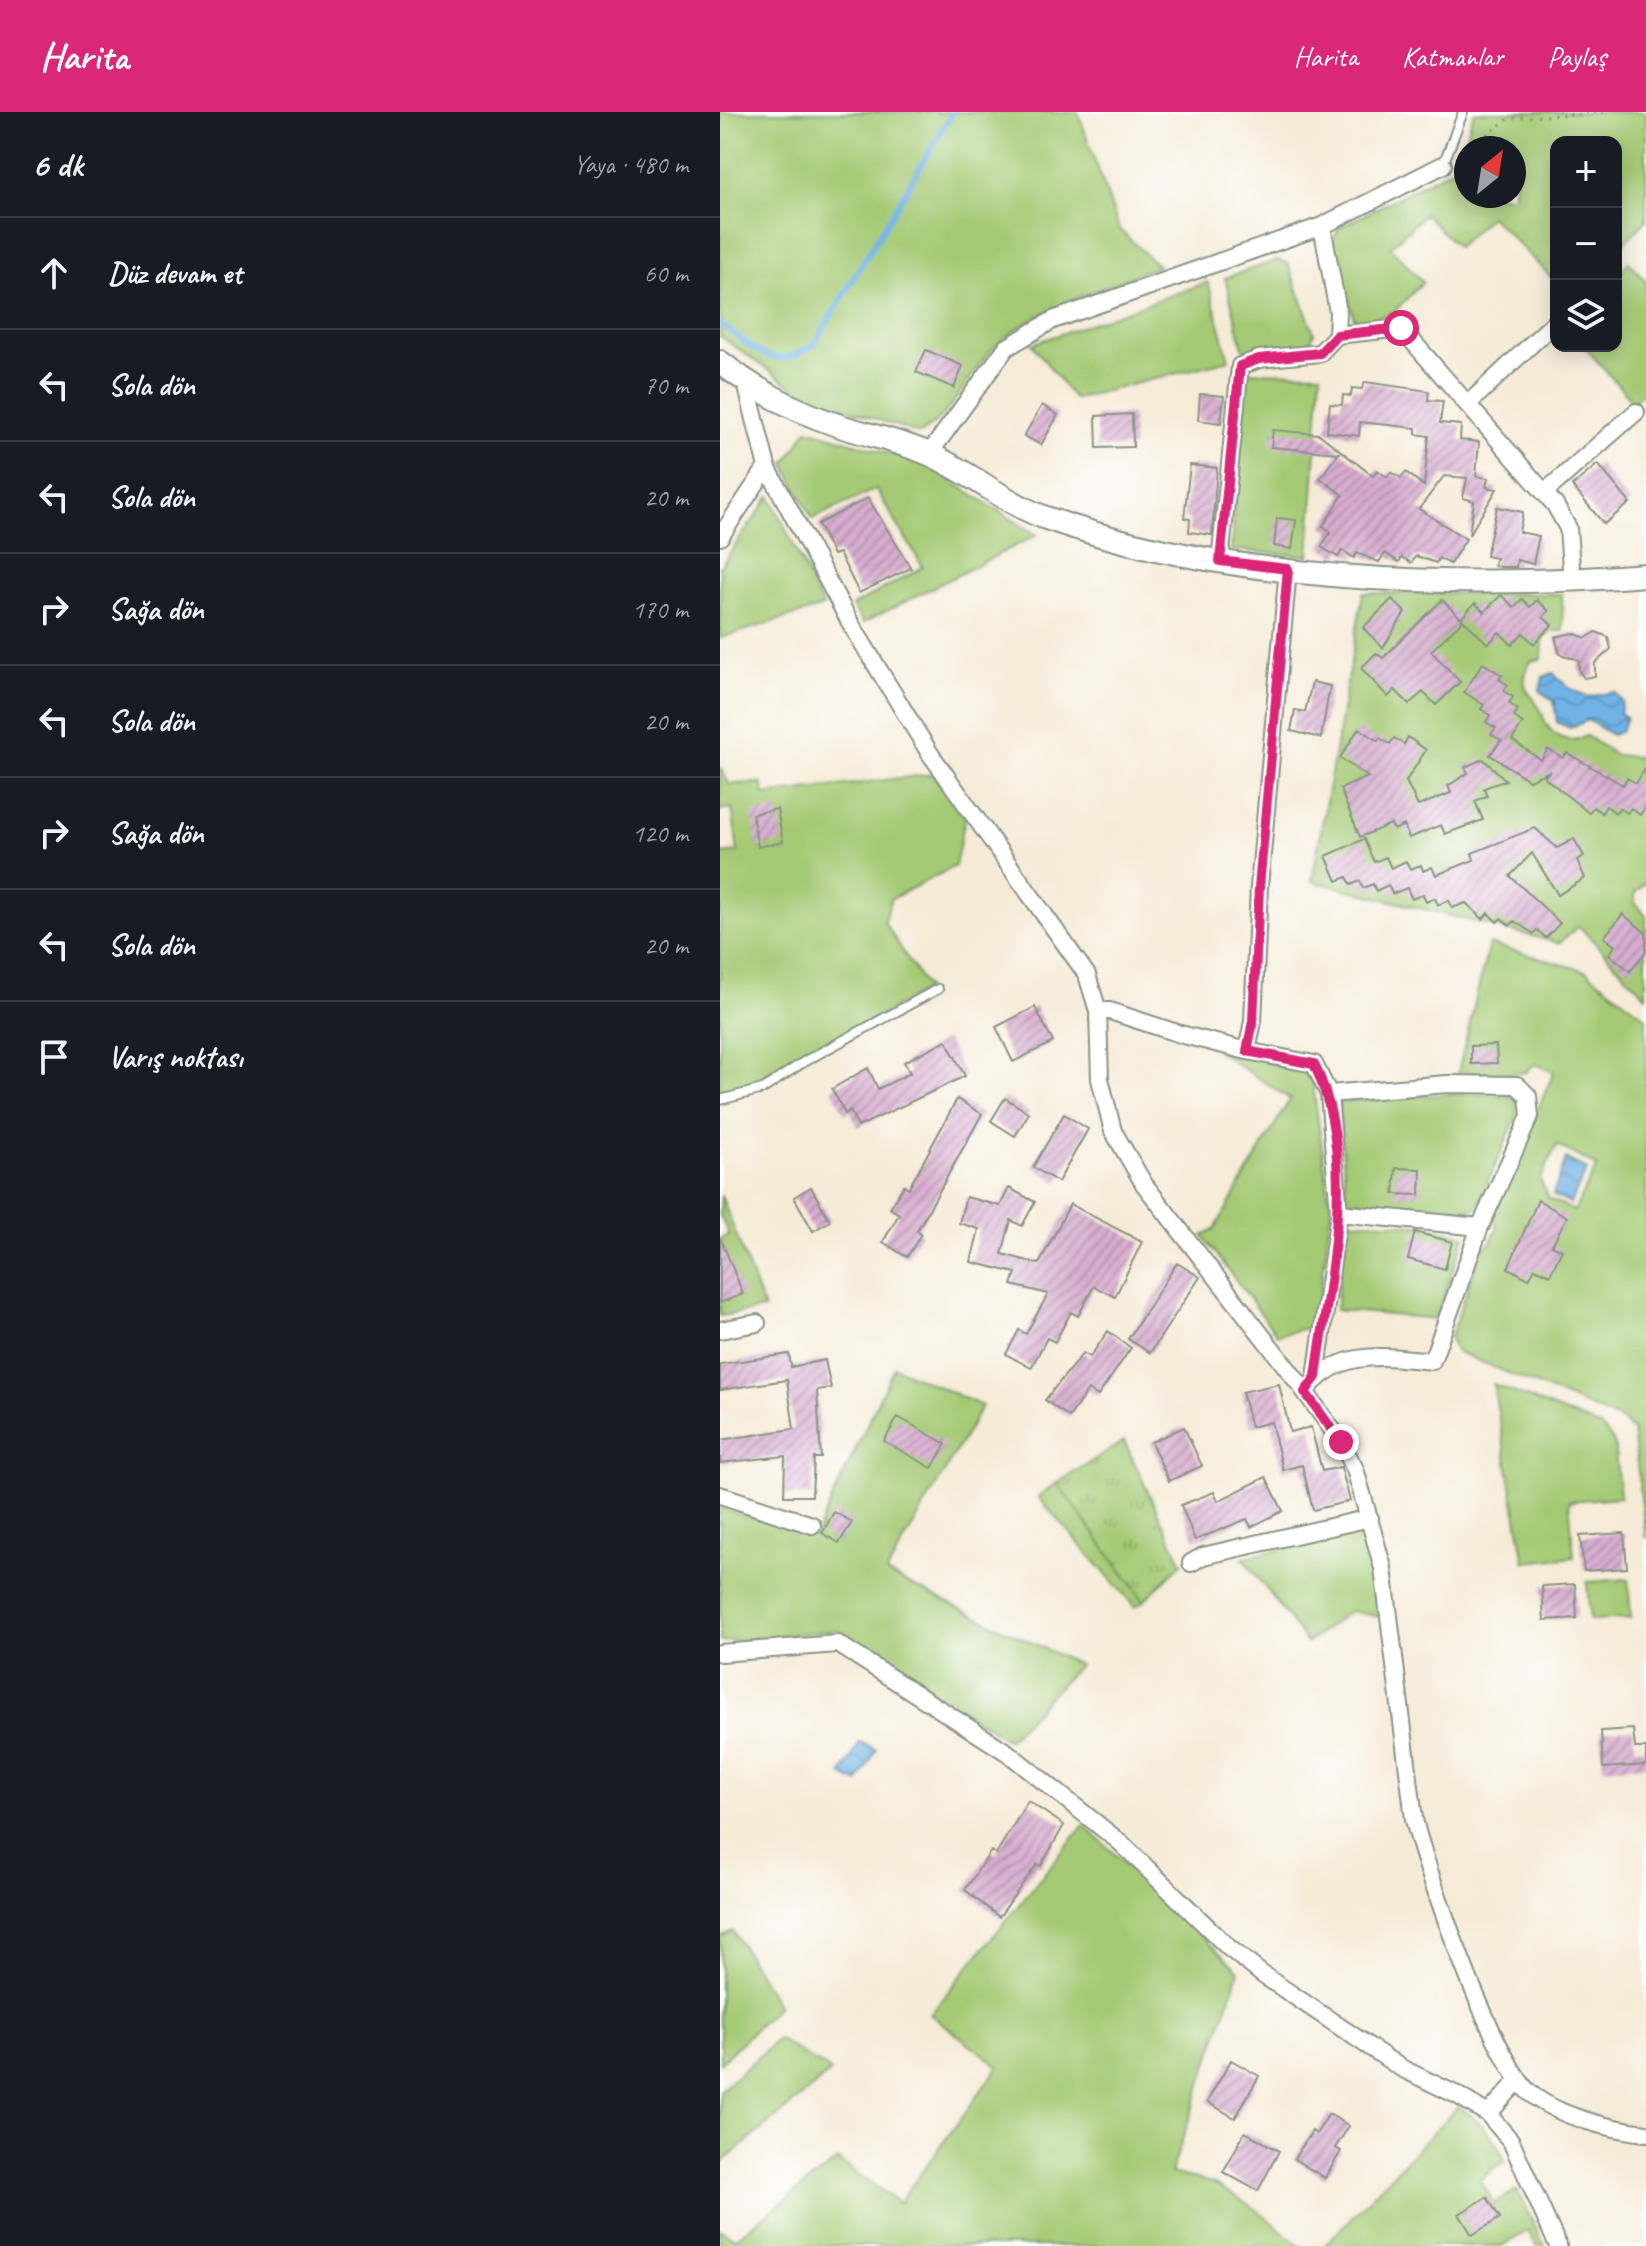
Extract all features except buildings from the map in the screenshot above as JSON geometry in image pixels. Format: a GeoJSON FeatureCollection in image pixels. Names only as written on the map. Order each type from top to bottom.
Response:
{"type":"FeatureCollection","features":[{"type":"Feature","properties":{"kind":"street"},"geometry":{"type":"LineString","coordinates":[[929,454],[1006,348],[1031,331],[1053,320],[1322,226],[1443,165]]}},
{"type":"Feature","properties":{"kind":"street"},"geometry":{"type":"LineString","coordinates":[[1322,226],[1338,312],[1337,335]]}},
{"type":"Feature","properties":{"kind":"street"},"geometry":{"type":"LineString","coordinates":[[1468,404],[1550,327]]}},
{"type":"Feature","properties":{"kind":"street"},"geometry":{"type":"LineString","coordinates":[[1220,561],[1240,366],[1259,359],[1320,353],[1337,335],[1401,328],[1545,492],[1568,528],[1572,581]]}},
{"type":"Feature","properties":{"kind":"street"},"geometry":{"type":"LineString","coordinates":[[720,362],[746,383],[833,424],[929,454],[1043,517],[1130,544],[1220,561],[1360,577],[1572,581],[1646,575]]}},
{"type":"Feature","properties":{"kind":"street"},"geometry":{"type":"LineString","coordinates":[[746,383],[767,467],[885,682],[935,760],[1087,975],[1098,1011],[1100,1079],[1113,1131],[1173,1224],[1305,1392],[1341,1442],[1355,1469],[1383,1568],[1414,1819],[1422,1859],[1498,2043],[1518,2081],[1555,2108],[1646,2133]]}},
{"type":"Feature","properties":{"kind":"street"},"geometry":{"type":"LineString","coordinates":[[1545,492],[1636,412]]}},
{"type":"Feature","properties":{"kind":"street"},"geometry":{"type":"LineString","coordinates":[[720,537],[767,467]]}},
{"type":"Feature","properties":{"kind":"street"},"geometry":{"type":"LineString","coordinates":[[1247,1051],[1253,1021],[1259,887],[1288,569]]}},
{"type":"Feature","properties":{"kind":"street"},"geometry":{"type":"LineString","coordinates":[[1098,1011],[1110,1011],[1180,1034],[1247,1051],[1314,1064],[1329,1094],[1339,1213],[1316,1377]]}},
{"type":"Feature","properties":{"kind":"street"},"geometry":{"type":"LineString","coordinates":[[1305,1392],[1316,1377],[1331,1365],[1382,1356],[1432,1361],[1480,1227],[1530,1116],[1528,1096],[1517,1085],[1447,1084],[1329,1094]]}},
{"type":"Feature","properties":{"kind":"street"},"geometry":{"type":"LineString","coordinates":[[1339,1213],[1480,1227]]}},
{"type":"Feature","properties":{"kind":"street"},"geometry":{"type":"LineString","coordinates":[[720,1330],[757,1323]]}},
{"type":"Feature","properties":{"kind":"street"},"geometry":{"type":"LineString","coordinates":[[720,1495],[812,1525]]}},
{"type":"Feature","properties":{"kind":"street"},"geometry":{"type":"LineString","coordinates":[[1191,1563],[1203,1556],[1370,1518]]}},
{"type":"Feature","properties":{"kind":"street"},"geometry":{"type":"LineString","coordinates":[[720,1653],[838,1644],[1008,1753],[1121,1843],[1228,1947],[1263,1975],[1401,2068],[1488,2114],[1511,2141],[1558,2246]]}},
{"type":"Feature","properties":{"kind":"street"},"geometry":{"type":"LineString","coordinates":[[1488,2114],[1518,2081]]}},
{"type":"Feature","properties":{"kind":"lane"},"geometry":{"type":"LineString","coordinates":[[1443,165],[1463,112]]}},
{"type":"Feature","properties":{"kind":"lane"},"geometry":{"type":"LineString","coordinates":[[720,1100],[763,1089],[805,1061],[938,989]]}},
{"type":"Feature","properties":{"kind":"path"},"geometry":{"type":"LineString","coordinates":[[1484,136],[1510,118],[1609,112]]}},
{"type":"Feature","properties":{"kind":"green space"},"geometry":{"type":"Polygon","coordinates":[[[720,112],[1078,112],[1119,229],[1158,266],[1055,308],[1017,329],[990,352],[943,414],[919,434],[800,392],[720,336],[720,112]]]}},
{"type":"Feature","properties":{"kind":"green space"},"geometry":{"type":"Polygon","coordinates":[[[1474,112],[1646,112],[1646,221],[1622,244],[1622,136],[1550,136],[1550,276],[1490,216],[1457,247],[1425,214],[1390,247],[1423,282],[1394,312],[1359,324],[1354,318],[1332,242],[1339,228],[1454,168],[1454,208],[1526,208],[1526,136],[1466,136],[1474,112]]]}},
{"type":"Feature","properties":{"kind":"green space"},"geometry":{"type":"Polygon","coordinates":[[[1278,260],[1288,264],[1314,333],[1309,344],[1245,355],[1225,278],[1278,260]]]}},
{"type":"Feature","properties":{"kind":"green space"},"geometry":{"type":"Polygon","coordinates":[[[1629,262],[1646,281],[1646,390],[1633,402],[1589,352],[1622,352],[1622,269],[1629,262]]]}},
{"type":"Feature","properties":{"kind":"green space"},"geometry":{"type":"Polygon","coordinates":[[[1208,282],[1229,360],[1074,399],[1032,344],[1208,282]]]}},
{"type":"Feature","properties":{"kind":"green space"},"geometry":{"type":"Polygon","coordinates":[[[1246,372],[1321,373],[1309,556],[1231,550],[1246,372]]]}},
{"type":"Feature","properties":{"kind":"green space"},"geometry":{"type":"Polygon","coordinates":[[[808,429],[924,464],[1037,535],[863,623],[852,606],[923,567],[876,489],[812,519],[785,464],[808,429]]]}},
{"type":"Feature","properties":{"kind":"green space"},"geometry":{"type":"Polygon","coordinates":[[[770,496],[823,607],[720,638],[720,567],[770,496]]]}},
{"type":"Feature","properties":{"kind":"green space"},"geometry":{"type":"Polygon","coordinates":[[[1363,593],[1562,594],[1563,631],[1554,631],[1543,638],[1542,659],[1531,661],[1526,671],[1525,685],[1549,728],[1559,737],[1571,740],[1586,736],[1616,755],[1646,758],[1646,882],[1635,893],[1635,903],[1646,915],[1646,996],[1579,926],[1559,943],[1312,881],[1363,593]]]}},
{"type":"Feature","properties":{"kind":"green space"},"geometry":{"type":"Polygon","coordinates":[[[720,767],[729,784],[762,783],[764,795],[933,774],[965,818],[955,866],[891,899],[884,922],[927,989],[760,1083],[720,1093],[720,854],[738,852],[732,808],[720,810],[720,767]]]}},
{"type":"Feature","properties":{"kind":"green space"},"geometry":{"type":"Polygon","coordinates":[[[1489,944],[1586,971],[1646,1017],[1646,1539],[1633,1431],[1621,1420],[1455,1351],[1450,1338],[1482,1249],[1490,1244],[1497,1228],[1493,1212],[1554,1072],[1535,1064],[1524,1073],[1458,1073],[1489,944]],[[1557,1145],[1540,1179],[1549,1199],[1574,1211],[1597,1166],[1557,1145]]]}},
{"type":"Feature","properties":{"kind":"green space"},"geometry":{"type":"Polygon","coordinates":[[[1216,1050],[1311,1073],[1331,1209],[1316,1326],[1277,1335],[1203,1236],[1215,1229],[1290,1099],[1216,1050]]]}},
{"type":"Feature","properties":{"kind":"green space"},"geometry":{"type":"Polygon","coordinates":[[[1449,1094],[1508,1095],[1517,1101],[1516,1118],[1476,1209],[1346,1200],[1339,1102],[1449,1094]]]}},
{"type":"Feature","properties":{"kind":"green space"},"geometry":{"type":"Polygon","coordinates":[[[721,1195],[764,1309],[720,1316],[720,1239],[729,1235],[720,1215],[721,1195]]]}},
{"type":"Feature","properties":{"kind":"green space"},"geometry":{"type":"Polygon","coordinates":[[[1345,1221],[1424,1225],[1465,1236],[1436,1319],[1336,1310],[1345,1221]]]}},
{"type":"Feature","properties":{"kind":"green space"},"geometry":{"type":"Polygon","coordinates":[[[894,1367],[982,1406],[886,1573],[1079,1665],[1008,1740],[837,1630],[720,1642],[720,1508],[815,1536],[894,1367]]]}},
{"type":"Feature","properties":{"kind":"green space"},"geometry":{"type":"Polygon","coordinates":[[[1493,1384],[1601,1427],[1614,1442],[1620,1497],[1569,1501],[1574,1557],[1525,1562],[1493,1384]]]}},
{"type":"Feature","properties":{"kind":"green space"},"geometry":{"type":"Polygon","coordinates":[[[1124,1441],[1182,1563],[1144,1601],[1057,1483],[1124,1441]]]}},
{"type":"Feature","properties":{"kind":"green space"},"geometry":{"type":"Polygon","coordinates":[[[1057,1483],[1144,1601],[1135,1607],[1038,1497],[1057,1483]]]}},
{"type":"Feature","properties":{"kind":"green space"},"geometry":{"type":"Polygon","coordinates":[[[1364,1529],[1380,1617],[1350,1611],[1307,1643],[1243,1558],[1364,1529]]]}},
{"type":"Feature","properties":{"kind":"green space"},"geometry":{"type":"Polygon","coordinates":[[[1628,1579],[1631,1618],[1590,1620],[1587,1582],[1628,1579]]]}},
{"type":"Feature","properties":{"kind":"green space"},"geometry":{"type":"Polygon","coordinates":[[[1084,1825],[1239,1971],[1171,2173],[1213,2183],[1256,2209],[1300,2246],[720,2246],[720,2230],[735,2238],[838,2160],[899,2203],[999,2066],[930,2014],[1084,1825]]]}},
{"type":"Feature","properties":{"kind":"green space"},"geometry":{"type":"Polygon","coordinates":[[[733,1931],[778,2006],[720,2063],[720,1937],[733,1931]]]}},
{"type":"Feature","properties":{"kind":"green space"},"geometry":{"type":"Polygon","coordinates":[[[778,2039],[831,2072],[720,2164],[720,2091],[778,2039]]]}},
{"type":"Feature","properties":{"kind":"green space"},"geometry":{"type":"Polygon","coordinates":[[[1458,2106],[1486,2130],[1505,2161],[1480,2180],[1494,2203],[1517,2190],[1545,2246],[1537,2246],[1528,2231],[1502,2246],[1324,2246],[1458,2106]]]}},
{"type":"Feature","properties":{"kind":"water"},"geometry":{"type":"Polygon","coordinates":[[[1553,673],[1569,688],[1588,697],[1614,692],[1622,701],[1620,713],[1626,717],[1621,731],[1612,735],[1588,720],[1570,728],[1557,722],[1554,701],[1540,691],[1543,677],[1553,673]]]}},
{"type":"Feature","properties":{"kind":"water"},"geometry":{"type":"Polygon","coordinates":[[[1566,1159],[1587,1170],[1570,1204],[1553,1195],[1566,1159]]]}},
{"type":"Feature","properties":{"kind":"water"},"geometry":{"type":"Polygon","coordinates":[[[860,1742],[876,1750],[858,1783],[842,1774],[860,1742]]]}},
{"type":"Feature","properties":{"kind":"waterway"},"geometry":{"type":"LineString","coordinates":[[720,324],[755,350],[776,358],[787,357],[815,343],[953,112]]}},
{"type":"Feature","properties":{"kind":"route"},"geometry":{"type":"LineString","coordinates":[[1341,1442],[1305,1392],[1316,1377],[1339,1213],[1329,1094],[1314,1064],[1247,1051],[1253,1021],[1259,887],[1288,569],[1220,561],[1240,366],[1259,359],[1320,353],[1330,346],[1337,335],[1401,328]]}}]}
